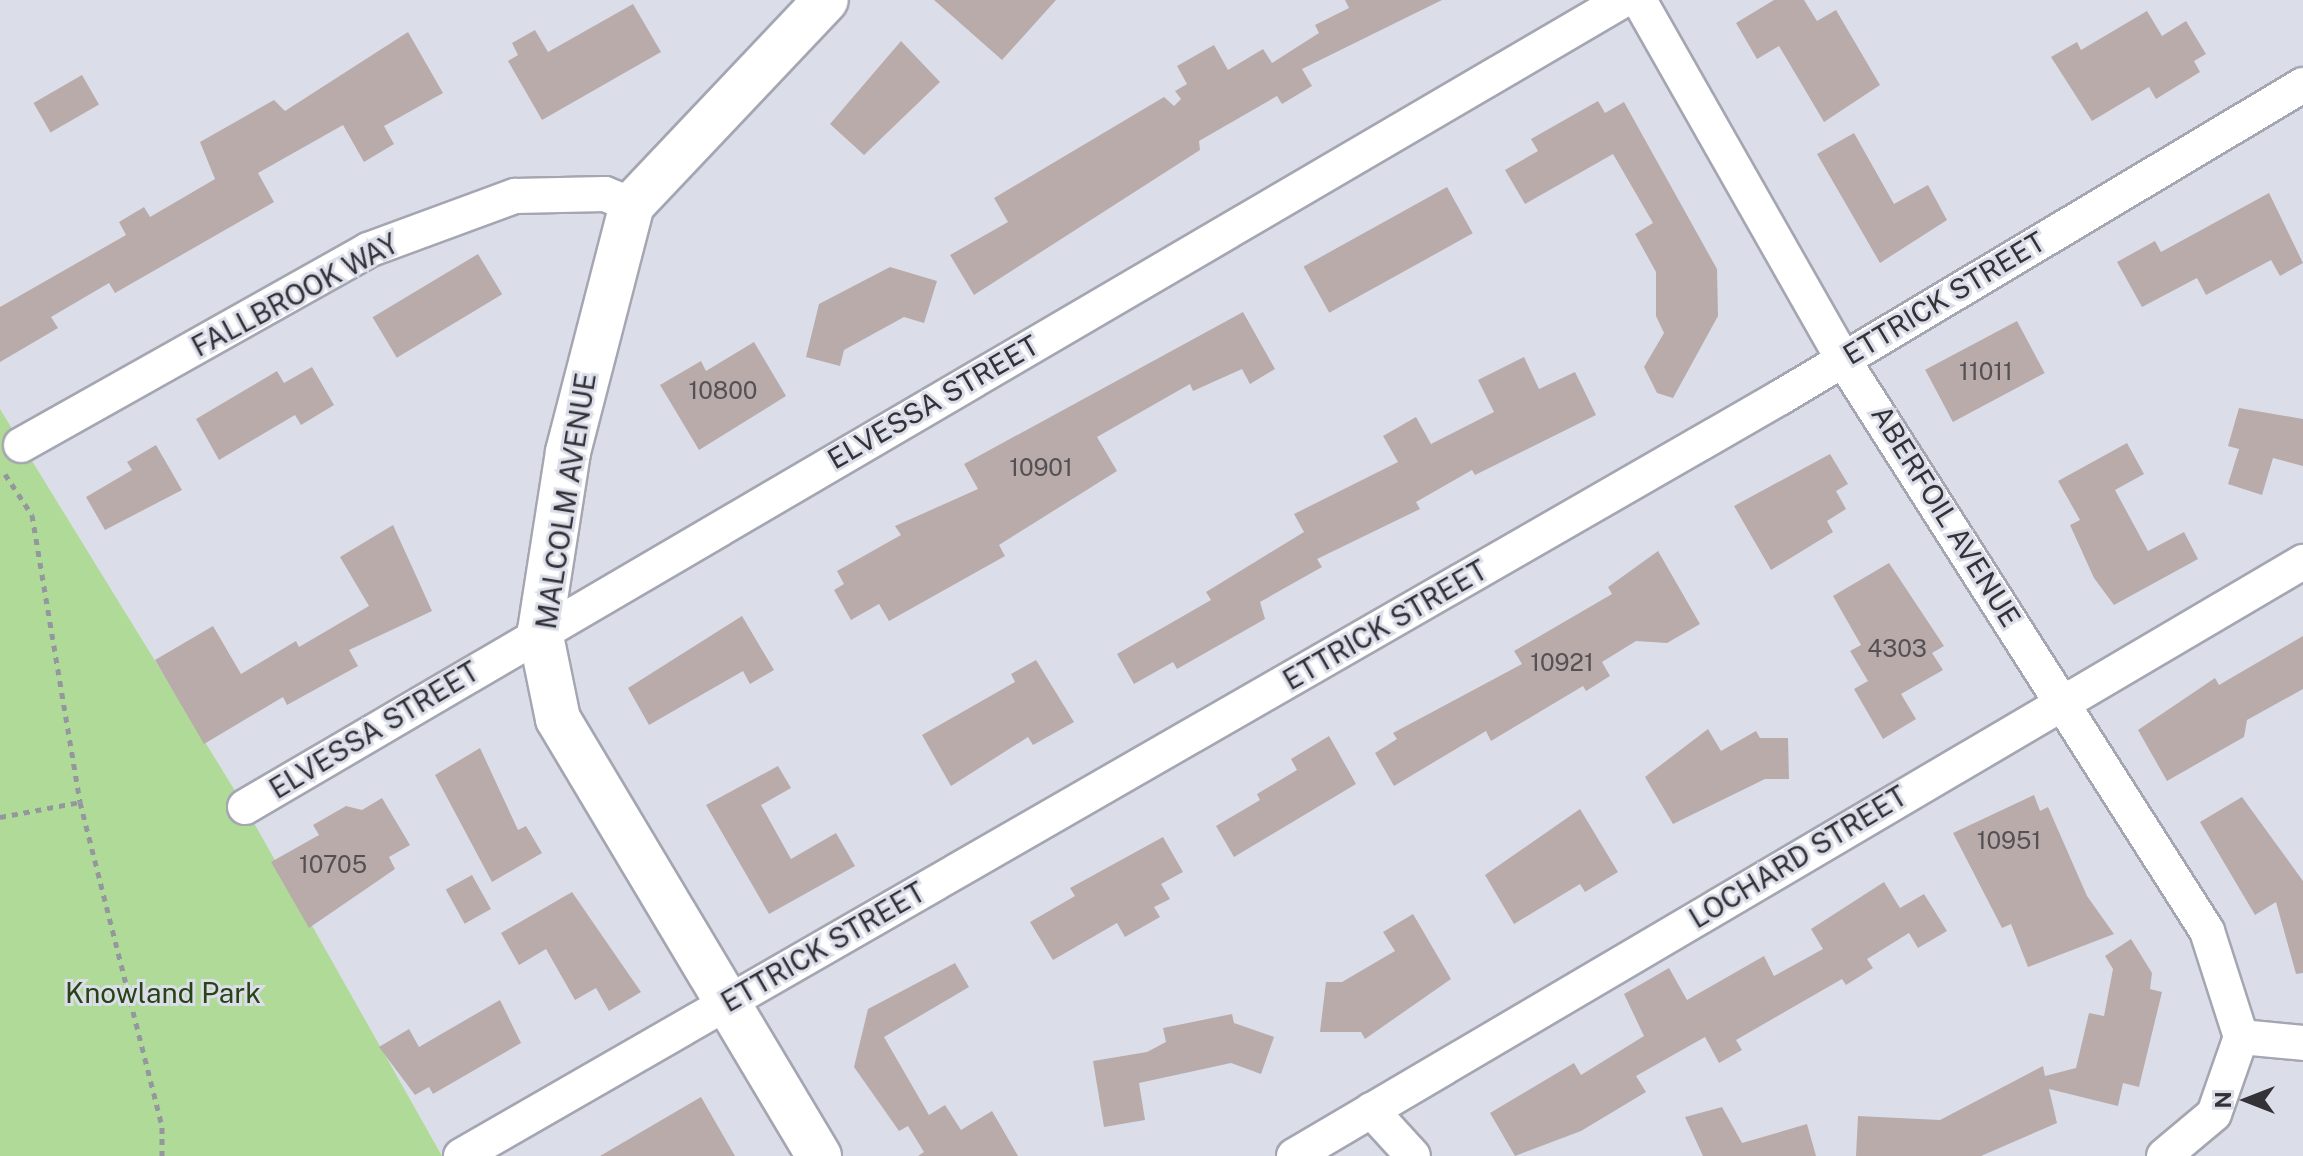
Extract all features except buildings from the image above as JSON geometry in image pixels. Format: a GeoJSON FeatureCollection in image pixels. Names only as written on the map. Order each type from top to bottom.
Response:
{"type":"FeatureCollection","features":[{"type":"Feature","properties":{"kind":"street","name":"MALCOLM AVENUE"},"geometry":{"type":"LineString","coordinates":[[819,1156],[729,1000],[558,719],[540,631],[568,452],[632,205],[826,0]]}},
{"type":"Feature","properties":{"kind":"street","name":"ELVESSA STREET"},"geometry":{"type":"LineString","coordinates":[[245,807],[540,631],[1623,0]]}},
{"type":"Feature","properties":{"kind":"street","name":"ABERFOIL AVENUE"},"geometry":{"type":"LineString","coordinates":[[1639,0],[1842,358],[2207,931],[2241,1037]]}},
{"type":"Feature","properties":{"kind":"street","name":"ETTRICK STREET"},"geometry":{"type":"LineString","coordinates":[[461,1156],[1842,358],[2303,85]]}},
{"type":"Feature","properties":{"kind":"street","name":"FALLBROOK WAY"},"geometry":{"type":"LineString","coordinates":[[10,456],[368,250],[515,196],[605,194],[632,205]]}},
{"type":"Feature","properties":{"kind":"street","name":"LOCHARD STREET"},"geometry":{"type":"LineString","coordinates":[[1294,1156],[2062,701],[2303,562]]}},
{"type":"Feature","properties":{"kind":"street"},"geometry":{"type":"LineString","coordinates":[[2164,1156],[2214,1114],[2241,1037],[2303,1043]]}},
{"type":"Feature","properties":{"kind":"street"},"geometry":{"type":"LineString","coordinates":[[1371,1110],[1413,1156]]}},
{"type":"Feature","properties":{"kind":"path"},"geometry":{"type":"LineString","coordinates":[[10,456],[32,515],[80,802],[162,1127],[162,1156]]}},
{"type":"Feature","properties":{"kind":"path"},"geometry":{"type":"LineString","coordinates":[[0,817],[80,802]]}},
{"type":"Feature","properties":{"kind":"green space","name":"Knowland Park"},"geometry":{"type":"Polygon","coordinates":[[[0,409],[245,807],[442,1156],[0,1156],[0,409]]]}}]}
